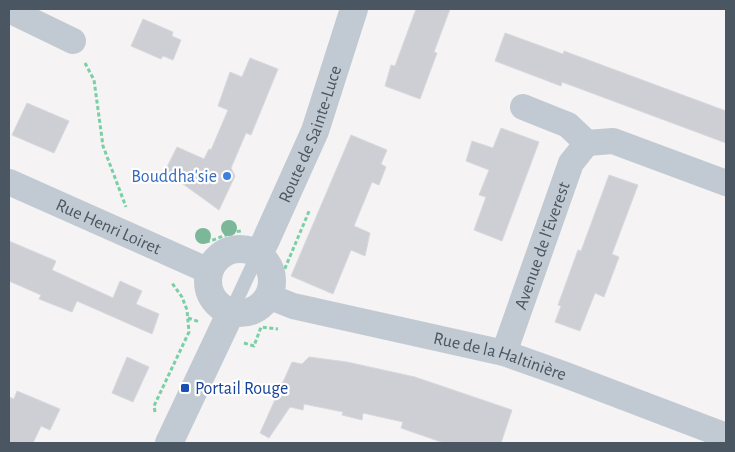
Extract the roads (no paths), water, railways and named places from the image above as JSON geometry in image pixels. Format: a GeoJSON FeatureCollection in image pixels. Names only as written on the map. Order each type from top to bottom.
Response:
{"type":"FeatureCollection","features":[{"type":"Feature","properties":{"kind":"street","name":"Route de Sainte-Luce"},"geometry":{"type":"LineString","coordinates":[[258,254],[266,242],[315,131],[354,9]]}},
{"type":"Feature","properties":{"kind":"street"},"geometry":{"type":"LineString","coordinates":[[9,10],[73,41]]}},
{"type":"Feature","properties":{"kind":"street"},"geometry":{"type":"LineString","coordinates":[[523,107],[568,125],[587,143],[613,142],[726,183]]}},
{"type":"Feature","properties":{"kind":"street","name":"Avenue de l'Everest"},"geometry":{"type":"LineString","coordinates":[[504,353],[571,164],[587,143]]}},
{"type":"Feature","properties":{"kind":"street","name":"Rue Henri Loiret"},"geometry":{"type":"LineString","coordinates":[[9,182],[209,271]]}},
{"type":"Feature","properties":{"kind":"street"},"geometry":{"type":"LineString","coordinates":[[230,250],[249,250],[258,254],[270,269],[272,278],[268,296],[257,308],[240,313],[222,308],[214,301],[209,292],[207,281],[209,271],[214,262],[230,250]]}},
{"type":"Feature","properties":{"kind":"street","name":"Rue de la Haltinière"},"geometry":{"type":"LineString","coordinates":[[268,296],[293,306],[504,353],[726,436]]}},
{"type":"Feature","properties":{"kind":"street","name":"Route de Sainte-Luce"},"geometry":{"type":"LineString","coordinates":[[168,443],[231,312]]}},
{"type":"Feature","properties":{"kind":"lane","name":"Route de Sainte-Luce"},"geometry":{"type":"LineString","coordinates":[[231,312],[258,254]]}},
{"type":"Feature","properties":{"kind":"place","name":"Bouddha'sie"},"geometry":{"type":"Point","coordinates":[227,176]}},
{"type":"Feature","properties":{"kind":"place","name":"Portail Rouge"},"geometry":{"type":"Point","coordinates":[185,388]}}]}
